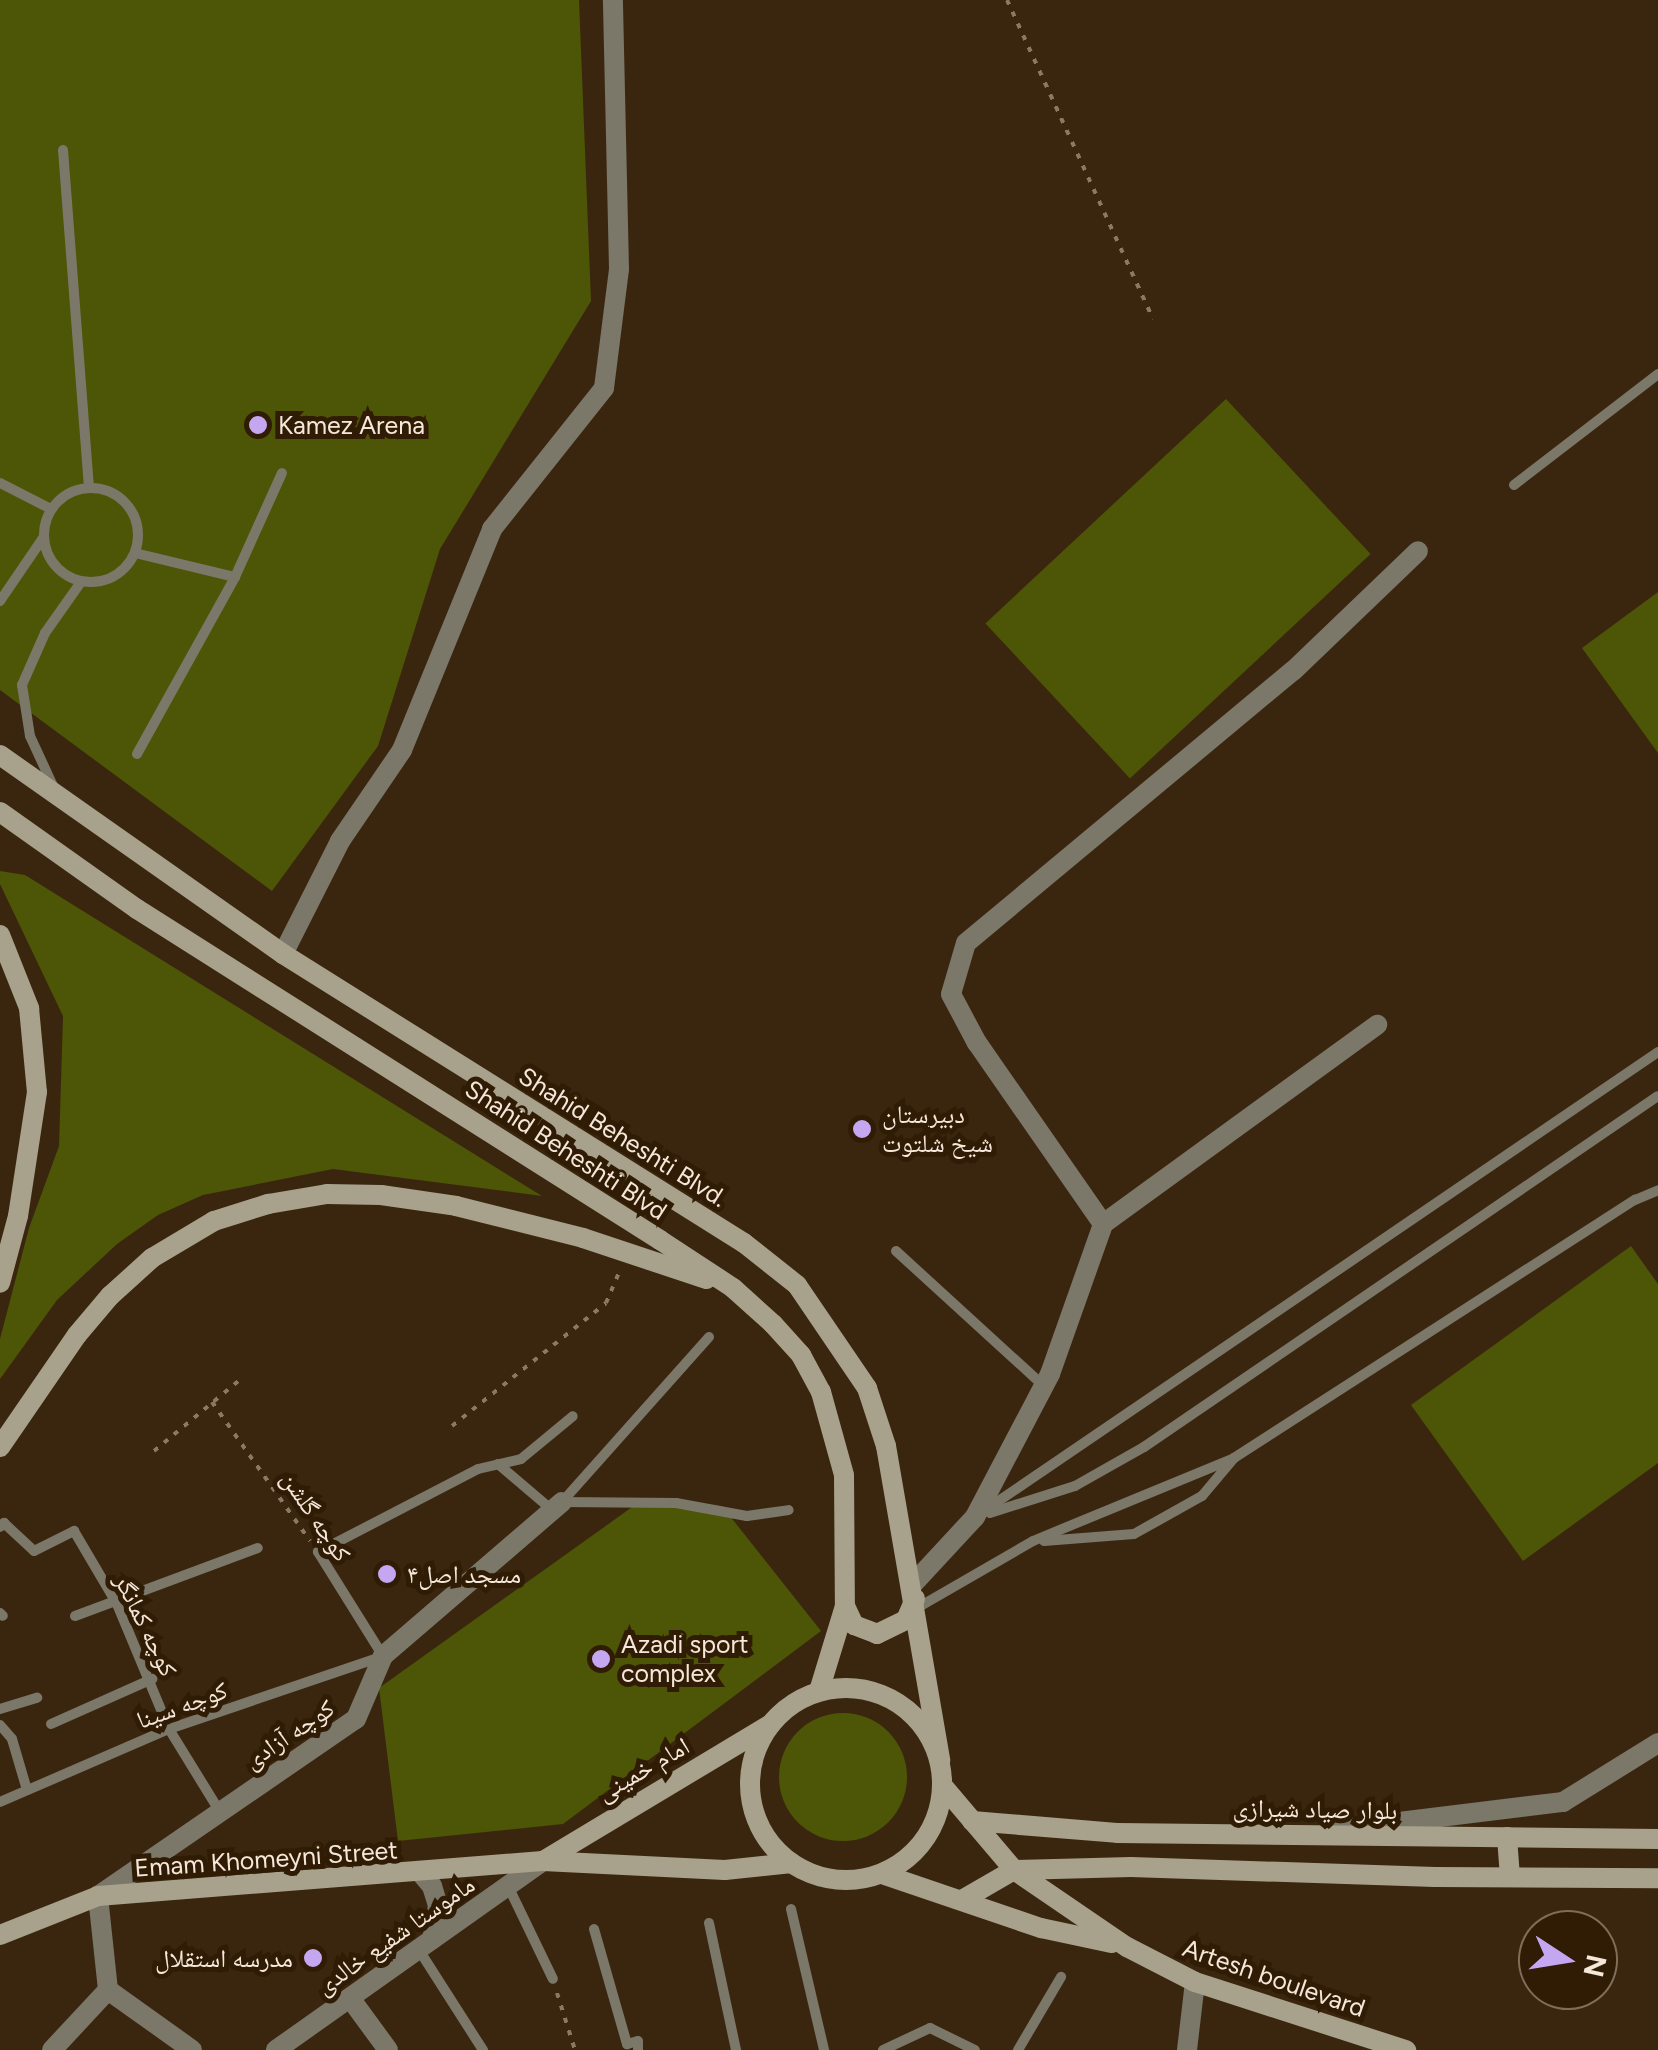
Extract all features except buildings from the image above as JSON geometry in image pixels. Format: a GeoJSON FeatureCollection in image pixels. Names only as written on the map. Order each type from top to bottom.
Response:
{"type":"FeatureCollection","features":[{"type":"Feature","properties":{"kind":"main road","name":"Shahid Beheshti Blvd."},"geometry":{"type":"LineString","coordinates":[[0,755],[283,954],[696,1212],[796,1285],[867,1388],[886,1446],[915,1597],[941,1766]]}},
{"type":"Feature","properties":{"kind":"main road","name":"Shahid Beheshti Blvd"},"geometry":{"type":"LineString","coordinates":[[0,812],[138,909],[733,1288],[801,1354],[828,1410],[844,1476],[845,1606],[819,1691]]}},
{"type":"Feature","properties":{"kind":"main road"},"geometry":{"type":"LineString","coordinates":[[0,935],[29,1008],[37,1092],[31,1147],[0,1284]]}},
{"type":"Feature","properties":{"kind":"main road"},"geometry":{"type":"LineString","coordinates":[[0,1447],[77,1335],[138,1271],[184,1236],[268,1204],[327,1194],[381,1195],[456,1206],[583,1238],[733,1288]]}},
{"type":"Feature","properties":{"kind":"main road"},"geometry":{"type":"LineString","coordinates":[[845,1606],[854,1625],[878,1634],[906,1620],[915,1597]]}},
{"type":"Feature","properties":{"kind":"main road"},"geometry":{"type":"LineString","coordinates":[[941,1766],[940,1804],[929,1833],[909,1858],[882,1874],[852,1880],[820,1877],[792,1864],[762,1828],[750,1783],[756,1752],[770,1724],[792,1704],[819,1691],[850,1687],[880,1693],[907,1708],[928,1732],[941,1766],[942,1786],[1014,1870],[1127,1947]]}},
{"type":"Feature","properties":{"kind":"main road","name":"امام خمینی"},"geometry":{"type":"LineString","coordinates":[[542,1860],[770,1724]]}},
{"type":"Feature","properties":{"kind":"main road","name":"بلوار صیاد شیرازی"},"geometry":{"type":"LineString","coordinates":[[972,1821],[1117,1833],[1658,1840]]}},
{"type":"Feature","properties":{"kind":"main road"},"geometry":{"type":"LineString","coordinates":[[1305,1833],[1305,1871]]}},
{"type":"Feature","properties":{"kind":"main road"},"geometry":{"type":"LineString","coordinates":[[1508,1837],[1510,1878]]}},
{"type":"Feature","properties":{"kind":"main road","name":"Emam Khomeyni Street"},"geometry":{"type":"LineString","coordinates":[[0,1935],[98,1896],[421,1873],[542,1860],[725,1870],[792,1864]]}},
{"type":"Feature","properties":{"kind":"main road"},"geometry":{"type":"LineString","coordinates":[[962,1900],[1014,1870],[1131,1867],[1510,1878],[1658,1878]]}},
{"type":"Feature","properties":{"kind":"main road"},"geometry":{"type":"LineString","coordinates":[[882,1874],[1041,1928],[1127,1947]]}},
{"type":"Feature","properties":{"kind":"main road","name":"Artesh boulevard"},"geometry":{"type":"LineString","coordinates":[[1127,1947],[1195,1982],[1406,2050]]}},
{"type":"Feature","properties":{"kind":"street"},"geometry":{"type":"LineString","coordinates":[[283,954],[340,841],[402,750],[492,529],[604,388],[619,269],[613,0]]}},
{"type":"Feature","properties":{"kind":"street"},"geometry":{"type":"LineString","coordinates":[[1103,1224],[976,1043],[951,994],[966,943],[1293,671],[1418,551]]}},
{"type":"Feature","properties":{"kind":"street"},"geometry":{"type":"LineString","coordinates":[[915,1597],[975,1518],[1044,1386],[1103,1224],[1377,1024]]}},
{"type":"Feature","properties":{"kind":"street","name":"کوچه آزادی"},"geometry":{"type":"LineString","coordinates":[[98,1896],[356,1718],[382,1656],[557,1506]]}},
{"type":"Feature","properties":{"kind":"street"},"geometry":{"type":"LineString","coordinates":[[1305,1833],[1563,1802],[1658,1743]]}},
{"type":"Feature","properties":{"kind":"street"},"geometry":{"type":"LineString","coordinates":[[1508,1837],[1510,1808]]}},
{"type":"Feature","properties":{"kind":"street","name":"ماموستا شفیع خالدی"},"geometry":{"type":"LineString","coordinates":[[276,2050],[542,1860]]}},
{"type":"Feature","properties":{"kind":"street"},"geometry":{"type":"LineString","coordinates":[[421,1873],[438,1906],[425,1944]]}},
{"type":"Feature","properties":{"kind":"street"},"geometry":{"type":"LineString","coordinates":[[98,1896],[108,1990],[192,2050]]}},
{"type":"Feature","properties":{"kind":"street"},"geometry":{"type":"LineString","coordinates":[[1187,2050],[1195,1982]]}},
{"type":"Feature","properties":{"kind":"street"},"geometry":{"type":"LineString","coordinates":[[52,2050],[108,1990]]}},
{"type":"Feature","properties":{"kind":"street"},"geometry":{"type":"LineString","coordinates":[[350,1998],[388,2050]]}},
{"type":"Feature","properties":{"kind":"lane"},"geometry":{"type":"LineString","coordinates":[[63,150],[88,487]]}},
{"type":"Feature","properties":{"kind":"lane"},"geometry":{"type":"LineString","coordinates":[[1514,485],[1658,374]]}},
{"type":"Feature","properties":{"kind":"lane"},"geometry":{"type":"LineString","coordinates":[[136,754],[235,577],[282,473]]}},
{"type":"Feature","properties":{"kind":"lane"},"geometry":{"type":"LineString","coordinates":[[0,483],[50,509]]}},
{"type":"Feature","properties":{"kind":"lane"},"geometry":{"type":"LineString","coordinates":[[0,601],[43,538],[50,509],[74,490],[88,487],[118,495],[136,520],[135,553],[113,578],[81,582],[54,566],[43,538]]}},
{"type":"Feature","properties":{"kind":"lane"},"geometry":{"type":"LineString","coordinates":[[135,553],[235,577]]}},
{"type":"Feature","properties":{"kind":"lane"},"geometry":{"type":"LineString","coordinates":[[59,798],[30,736],[22,685],[46,634],[81,582]]}},
{"type":"Feature","properties":{"kind":"lane"},"geometry":{"type":"LineString","coordinates":[[975,1518],[1658,1052]]}},
{"type":"Feature","properties":{"kind":"lane"},"geometry":{"type":"LineString","coordinates":[[975,1518],[1075,1486],[1144,1447],[1658,1096]]}},
{"type":"Feature","properties":{"kind":"lane"},"geometry":{"type":"LineString","coordinates":[[915,1597],[1033,1541],[1234,1458],[1635,1200],[1658,1190]]}},
{"type":"Feature","properties":{"kind":"lane"},"geometry":{"type":"LineString","coordinates":[[896,1251],[1044,1386]]}},
{"type":"Feature","properties":{"kind":"lane"},"geometry":{"type":"LineString","coordinates":[[557,1506],[709,1337]]}},
{"type":"Feature","properties":{"kind":"lane"},"geometry":{"type":"LineString","coordinates":[[318,1552],[478,1469],[521,1458],[573,1416]]}},
{"type":"Feature","properties":{"kind":"lane"},"geometry":{"type":"LineString","coordinates":[[1033,1541],[1134,1534],[1202,1496],[1234,1458]]}},
{"type":"Feature","properties":{"kind":"lane"},"geometry":{"type":"LineString","coordinates":[[498,1464],[557,1506],[676,1503],[747,1516],[789,1510]]}},
{"type":"Feature","properties":{"kind":"lane","name":"کوچه کمانگر"},"geometry":{"type":"LineString","coordinates":[[2,1525],[34,1551],[74,1531],[118,1604],[152,1679],[169,1729],[220,1812]]}},
{"type":"Feature","properties":{"kind":"lane"},"geometry":{"type":"LineString","coordinates":[[76,1616],[118,1604],[258,1548]]}},
{"type":"Feature","properties":{"kind":"lane","name":"کوچه گلشن"},"geometry":{"type":"LineString","coordinates":[[318,1552],[382,1656]]}},
{"type":"Feature","properties":{"kind":"lane","name":"کوچه سینا"},"geometry":{"type":"LineString","coordinates":[[0,1802],[169,1729],[382,1656]]}},
{"type":"Feature","properties":{"kind":"lane"},"geometry":{"type":"LineString","coordinates":[[51,1724],[152,1679]]}},
{"type":"Feature","properties":{"kind":"lane"},"geometry":{"type":"LineString","coordinates":[[0,1708],[37,1698]]}},
{"type":"Feature","properties":{"kind":"lane"},"geometry":{"type":"LineString","coordinates":[[0,1725],[12,1739],[27,1790]]}},
{"type":"Feature","properties":{"kind":"lane"},"geometry":{"type":"LineString","coordinates":[[508,1886],[553,1979]]}},
{"type":"Feature","properties":{"kind":"lane"},"geometry":{"type":"LineString","coordinates":[[791,1909],[824,2050]]}},
{"type":"Feature","properties":{"kind":"lane"},"geometry":{"type":"LineString","coordinates":[[708,1923],[736,2050]]}},
{"type":"Feature","properties":{"kind":"lane"},"geometry":{"type":"LineString","coordinates":[[594,1929],[627,2044],[638,2041],[638,2050]]}},
{"type":"Feature","properties":{"kind":"lane"},"geometry":{"type":"LineString","coordinates":[[425,1944],[483,2050]]}},
{"type":"Feature","properties":{"kind":"lane"},"geometry":{"type":"LineString","coordinates":[[1018,2050],[1061,1977]]}},
{"type":"Feature","properties":{"kind":"lane"},"geometry":{"type":"LineString","coordinates":[[883,2050],[930,2028],[975,2050]]}},
{"type":"Feature","properties":{"kind":"path"},"geometry":{"type":"LineString","coordinates":[[1007,0],[1153,319]]}},
{"type":"Feature","properties":{"kind":"path"},"geometry":{"type":"LineString","coordinates":[[452,1426],[606,1304],[622,1267]]}},
{"type":"Feature","properties":{"kind":"path"},"geometry":{"type":"LineString","coordinates":[[154,1450],[242,1378]]}},
{"type":"Feature","properties":{"kind":"path","name":"کوچه گلشن"},"geometry":{"type":"LineString","coordinates":[[212,1402],[318,1552]]}},
{"type":"Feature","properties":{"kind":"path"},"geometry":{"type":"LineString","coordinates":[[553,1979],[574,2050]]}},
{"type":"Feature","properties":{"kind":"green space","name":"Kamez Arena"},"geometry":{"type":"Polygon","coordinates":[[[0,0],[579,0],[591,301],[440,549],[378,746],[272,891],[0,690],[0,0]]]}},
{"type":"Feature","properties":{"kind":"green space"},"geometry":{"type":"Polygon","coordinates":[[[1226,399],[1371,554],[1130,778],[985,623],[1226,399]]]}},
{"type":"Feature","properties":{"kind":"green space"},"geometry":{"type":"Polygon","coordinates":[[[1658,592],[1658,753],[1582,648],[1658,592]]]}},
{"type":"Feature","properties":{"kind":"green space"},"geometry":{"type":"Polygon","coordinates":[[[0,871],[25,875],[542,1196],[333,1169],[203,1195],[158,1215],[117,1244],[57,1300],[0,1379],[0,1339],[29,1228],[59,1146],[63,1016],[0,884],[0,871]]]}},
{"type":"Feature","properties":{"kind":"green space"},"geometry":{"type":"Polygon","coordinates":[[[1631,1246],[1658,1284],[1658,1463],[1523,1561],[1411,1405],[1631,1246]]]}},
{"type":"Feature","properties":{"kind":"green space","name":"Azadi sport complex"},"geometry":{"type":"Polygon","coordinates":[[[642,1500],[722,1506],[821,1631],[563,1824],[398,1841],[379,1688],[642,1500]]]}},
{"type":"Feature","properties":{"kind":"green space"},"geometry":{"type":"Polygon","coordinates":[[[843,1713],[867,1718],[888,1732],[902,1753],[907,1777],[902,1801],[888,1822],[867,1836],[843,1841],[819,1836],[798,1822],[784,1801],[779,1777],[784,1753],[798,1732],[819,1718],[843,1713]]]}},
{"type":"Feature","properties":{"kind":"place","name":"Kamez Arena"},"geometry":{"type":"Point","coordinates":[258,425]}},
{"type":"Feature","properties":{"kind":"place","name":"دبیرستان شیخ شلتوت"},"geometry":{"type":"Point","coordinates":[862,1129]}},
{"type":"Feature","properties":{"kind":"place","name":"مسجد اصل۴"},"geometry":{"type":"Point","coordinates":[387,1574]}},
{"type":"Feature","properties":{"kind":"place","name":"Azadi sport complex"},"geometry":{"type":"Point","coordinates":[601,1659]}},
{"type":"Feature","properties":{"kind":"place","name":"مدرسه استقلال"},"geometry":{"type":"Point","coordinates":[313,1958]}}]}
